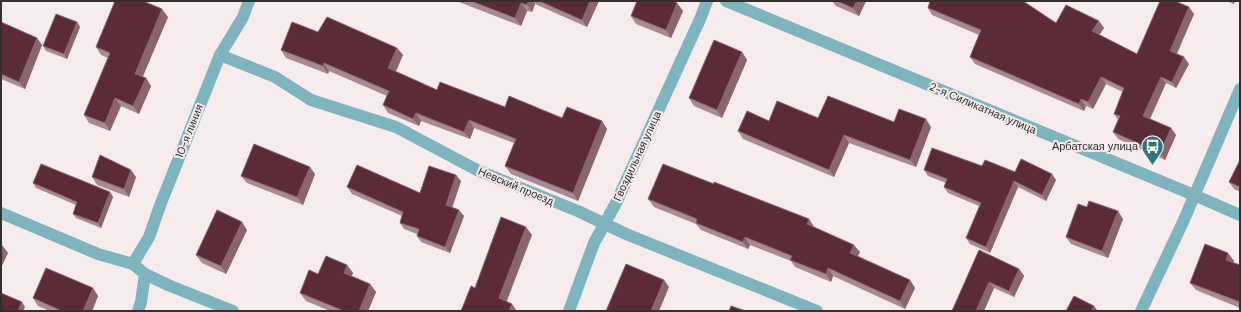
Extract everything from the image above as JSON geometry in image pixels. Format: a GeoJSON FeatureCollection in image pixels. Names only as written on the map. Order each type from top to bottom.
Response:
{"type":"FeatureCollection","features":[{"type":"Feature","properties":{"kind":"street","name":"10-я линия"},"geometry":{"type":"LineString","coordinates":[[133,264],[148,237],[220,55],[243,17],[249,1]]}},
{"type":"Feature","properties":{"kind":"street","name":"Гвоздильная улица"},"geometry":{"type":"LineString","coordinates":[[569,311],[594,243],[616,203],[707,1]]}},
{"type":"Feature","properties":{"kind":"street","name":"2-я Силикатная улица"},"geometry":{"type":"LineString","coordinates":[[726,1],[1240,215]]}},
{"type":"Feature","properties":{"kind":"street","name":"Невский проезд"},"geometry":{"type":"LineString","coordinates":[[220,55],[275,77],[312,100],[396,127],[477,170],[580,212],[604,224],[817,311]]}},
{"type":"Feature","properties":{"kind":"street"},"geometry":{"type":"LineString","coordinates":[[1141,311],[1240,89]]}},
{"type":"Feature","properties":{"kind":"street"},"geometry":{"type":"LineString","coordinates":[[1,213],[98,254],[133,264],[145,274],[168,285],[233,311]]}},
{"type":"Feature","properties":{"kind":"street"},"geometry":{"type":"LineString","coordinates":[[138,311],[141,302],[145,274]]}},
{"type":"Feature","properties":{"kind":"building"},"geometry":{"type":"Polygon","coordinates":[[[115,1],[143,1],[162,9],[135,74],[146,78],[133,106],[115,98],[105,123],[84,115],[110,53],[96,47],[115,1]]]}},
{"type":"Feature","properties":{"kind":"building"},"geometry":{"type":"Polygon","coordinates":[[[471,1],[528,1],[527,5],[521,3],[515,18],[471,1]]]}},
{"type":"Feature","properties":{"kind":"building"},"geometry":{"type":"Polygon","coordinates":[[[539,1],[590,1],[582,20],[539,1]]]}},
{"type":"Feature","properties":{"kind":"building"},"geometry":{"type":"Polygon","coordinates":[[[637,1],[673,1],[677,3],[666,30],[631,16],[637,1]]]}},
{"type":"Feature","properties":{"kind":"building"},"geometry":{"type":"Polygon","coordinates":[[[837,1],[857,1],[853,8],[837,1]]]}},
{"type":"Feature","properties":{"kind":"building"},"geometry":{"type":"Polygon","coordinates":[[[930,1],[1023,1],[1056,23],[1066,5],[1099,21],[1092,31],[1137,54],[1160,1],[1175,1],[1189,7],[1170,51],[1184,57],[1172,82],[1161,77],[1143,116],[1171,128],[1160,153],[1113,132],[1120,116],[1114,114],[1124,88],[1101,77],[1088,102],[1081,99],[1079,104],[970,57],[981,30],[928,8],[930,1]]]}},
{"type":"Feature","properties":{"kind":"building"},"geometry":{"type":"Polygon","coordinates":[[[56,14],[77,22],[64,54],[43,46],[56,14]]]}},
{"type":"Feature","properties":{"kind":"building"},"geometry":{"type":"Polygon","coordinates":[[[327,17],[397,48],[388,68],[437,90],[440,82],[505,107],[509,96],[562,118],[567,107],[602,121],[573,193],[505,166],[516,139],[469,120],[464,132],[416,113],[413,119],[383,105],[389,91],[324,63],[323,66],[281,50],[292,22],[318,32],[327,17]]]}},
{"type":"Feature","properties":{"kind":"building"},"geometry":{"type":"Polygon","coordinates":[[[1,22],[37,38],[19,82],[1,74],[1,22]]]}},
{"type":"Feature","properties":{"kind":"building"},"geometry":{"type":"Polygon","coordinates":[[[714,40],[742,52],[717,110],[689,98],[714,40]]]}},
{"type":"Feature","properties":{"kind":"building"},"geometry":{"type":"Polygon","coordinates":[[[828,96],[894,122],[899,109],[926,119],[910,160],[844,135],[829,170],[738,131],[747,111],[769,121],[777,101],[818,118],[828,96]]]}},
{"type":"Feature","properties":{"kind":"building"},"geometry":{"type":"Polygon","coordinates":[[[254,144],[310,167],[297,197],[241,176],[254,144]]]}},
{"type":"Feature","properties":{"kind":"building"},"geometry":{"type":"Polygon","coordinates":[[[932,148],[982,166],[985,160],[1015,172],[1021,159],[1052,174],[1042,195],[1014,181],[986,247],[966,238],[981,203],[944,187],[947,179],[924,170],[932,148]]]}},
{"type":"Feature","properties":{"kind":"building"},"geometry":{"type":"Polygon","coordinates":[[[100,155],[131,170],[124,189],[92,177],[100,155]]]}},
{"type":"Feature","properties":{"kind":"building"},"geometry":{"type":"Polygon","coordinates":[[[1240,160],[1240,187],[1229,182],[1240,160]]]}},
{"type":"Feature","properties":{"kind":"building"},"geometry":{"type":"Polygon","coordinates":[[[41,164],[110,192],[98,223],[73,214],[77,202],[33,183],[41,164]]]}},
{"type":"Feature","properties":{"kind":"building"},"geometry":{"type":"Polygon","coordinates":[[[663,164],[809,219],[807,224],[854,245],[850,253],[910,280],[900,301],[828,268],[826,274],[790,260],[792,256],[745,237],[743,242],[696,223],[697,219],[648,199],[663,164]]]}},
{"type":"Feature","properties":{"kind":"building"},"geometry":{"type":"Polygon","coordinates":[[[357,165],[420,193],[429,166],[456,175],[446,205],[459,210],[445,247],[417,236],[419,229],[400,223],[403,212],[347,187],[357,165]]]}},
{"type":"Feature","properties":{"kind":"building"},"geometry":{"type":"Polygon","coordinates":[[[1089,201],[1118,211],[1102,251],[1066,237],[1078,204],[1087,207],[1089,201]]]}},
{"type":"Feature","properties":{"kind":"building"},"geometry":{"type":"Polygon","coordinates":[[[217,210],[242,222],[221,266],[196,255],[217,210]]]}},
{"type":"Feature","properties":{"kind":"building"},"geometry":{"type":"Polygon","coordinates":[[[501,217],[526,227],[499,298],[512,304],[509,311],[461,311],[471,286],[475,288],[501,217]]]}},
{"type":"Feature","properties":{"kind":"building"},"geometry":{"type":"Polygon","coordinates":[[[1205,244],[1228,253],[1226,260],[1240,265],[1240,302],[1190,283],[1205,244]]]}},
{"type":"Feature","properties":{"kind":"building"},"geometry":{"type":"Polygon","coordinates":[[[979,250],[1019,269],[1009,291],[989,282],[976,311],[952,311],[979,250]]]}},
{"type":"Feature","properties":{"kind":"building"},"geometry":{"type":"Polygon","coordinates":[[[326,256],[347,265],[344,273],[370,284],[359,311],[344,311],[300,293],[309,270],[318,274],[326,256]]]}},
{"type":"Feature","properties":{"kind":"building"},"geometry":{"type":"Polygon","coordinates":[[[626,264],[664,280],[651,311],[606,311],[626,264]]]}},
{"type":"Feature","properties":{"kind":"building"},"geometry":{"type":"Polygon","coordinates":[[[46,268],[93,288],[83,311],[62,311],[33,298],[46,268]]]}},
{"type":"Feature","properties":{"kind":"building"},"geometry":{"type":"Polygon","coordinates":[[[1,293],[22,302],[18,311],[1,311],[1,293]]]}},
{"type":"Feature","properties":{"kind":"building"},"geometry":{"type":"Polygon","coordinates":[[[1074,296],[1094,306],[1091,311],[1066,311],[1074,296]]]}},
{"type":"Feature","properties":{"kind":"building"},"geometry":{"type":"Polygon","coordinates":[[[731,306],[746,311],[729,311],[731,306]]]}},
{"type":"Feature","properties":{"kind":"place","name":"Арбатская улица"},"geometry":{"type":"Point","coordinates":[1153,166]}}]}
